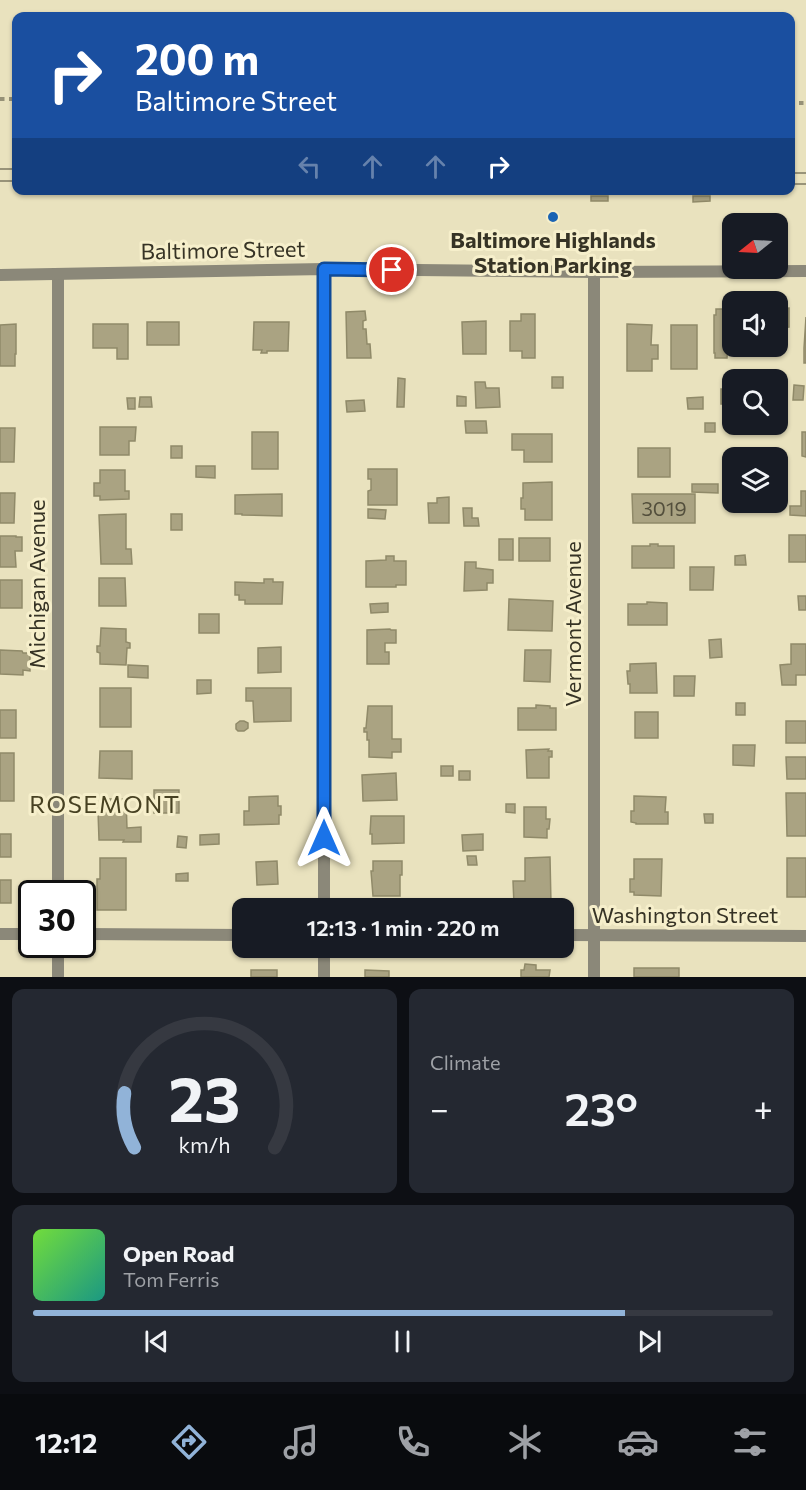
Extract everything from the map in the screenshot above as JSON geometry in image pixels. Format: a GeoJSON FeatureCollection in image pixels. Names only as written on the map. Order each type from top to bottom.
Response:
{"type":"FeatureCollection","features":[{"type":"Feature","properties":{"kind":"street","name":"Baltimore Street"},"geometry":{"type":"LineString","coordinates":[[0,275],[324,269],[594,272],[806,271]]}},
{"type":"Feature","properties":{"kind":"street"},"geometry":{"type":"LineString","coordinates":[[324,269],[324,898]]}},
{"type":"Feature","properties":{"kind":"street","name":"Vermont Avenue"},"geometry":{"type":"LineString","coordinates":[[594,272],[594,977]]}},
{"type":"Feature","properties":{"kind":"street","name":"Michigan Avenue"},"geometry":{"type":"LineString","coordinates":[[58,274],[58,880]]}},
{"type":"Feature","properties":{"kind":"street"},"geometry":{"type":"LineString","coordinates":[[0,934],[18,934]]}},
{"type":"Feature","properties":{"kind":"street"},"geometry":{"type":"LineString","coordinates":[[96,934],[232,935]]}},
{"type":"Feature","properties":{"kind":"street","name":"Washington Street"},"geometry":{"type":"LineString","coordinates":[[574,935],[806,936]]}},
{"type":"Feature","properties":{"kind":"street"},"geometry":{"type":"LineString","coordinates":[[58,958],[58,977]]}},
{"type":"Feature","properties":{"kind":"street"},"geometry":{"type":"LineString","coordinates":[[324,958],[324,977]]}},
{"type":"Feature","properties":{"kind":"building"},"geometry":{"type":"Polygon","coordinates":[[[591,196],[608,196],[608,201],[591,201],[591,196]]]}},
{"type":"Feature","properties":{"kind":"building"},"geometry":{"type":"Polygon","coordinates":[[[693,196],[710,196],[710,201],[693,202],[693,196]]]}},
{"type":"Feature","properties":{"kind":"building"},"geometry":{"type":"Polygon","coordinates":[[[716,309],[722,309],[722,357],[727,358],[715,358],[714,315],[716,315],[716,309]]]}},
{"type":"Feature","properties":{"kind":"building"},"geometry":{"type":"Polygon","coordinates":[[[365,311],[366,320],[363,321],[363,329],[366,329],[371,358],[347,358],[346,312],[365,311]]]}},
{"type":"Feature","properties":{"kind":"building"},"geometry":{"type":"Polygon","coordinates":[[[521,314],[535,314],[535,358],[522,358],[522,351],[510,351],[510,321],[521,321],[521,314]]]}},
{"type":"Feature","properties":{"kind":"building"},"geometry":{"type":"Polygon","coordinates":[[[806,317],[806,363],[804,363],[804,348],[806,317]]]}},
{"type":"Feature","properties":{"kind":"building"},"geometry":{"type":"Polygon","coordinates":[[[486,321],[486,354],[463,354],[462,322],[486,321]]]}},
{"type":"Feature","properties":{"kind":"building"},"geometry":{"type":"Polygon","coordinates":[[[147,322],[179,322],[179,345],[147,345],[147,322]]]}},
{"type":"Feature","properties":{"kind":"building"},"geometry":{"type":"Polygon","coordinates":[[[254,322],[289,322],[288,351],[261,353],[262,350],[253,350],[254,322]]]}},
{"type":"Feature","properties":{"kind":"building"},"geometry":{"type":"Polygon","coordinates":[[[16,324],[15,366],[0,366],[0,325],[16,324]]]}},
{"type":"Feature","properties":{"kind":"building"},"geometry":{"type":"Polygon","coordinates":[[[93,324],[128,324],[128,359],[117,359],[117,348],[93,348],[93,324]]]}},
{"type":"Feature","properties":{"kind":"building"},"geometry":{"type":"Polygon","coordinates":[[[627,324],[652,325],[651,345],[658,345],[658,359],[652,359],[652,371],[627,371],[627,324]]]}},
{"type":"Feature","properties":{"kind":"building"},"geometry":{"type":"Polygon","coordinates":[[[671,325],[697,325],[697,369],[671,369],[671,325]]]}},
{"type":"Feature","properties":{"kind":"building"},"geometry":{"type":"Polygon","coordinates":[[[552,377],[563,377],[563,388],[552,388],[552,377]]]}},
{"type":"Feature","properties":{"kind":"building"},"geometry":{"type":"Polygon","coordinates":[[[398,378],[405,379],[404,407],[397,407],[398,378]]]}},
{"type":"Feature","properties":{"kind":"building"},"geometry":{"type":"Polygon","coordinates":[[[475,382],[485,382],[486,388],[499,388],[500,407],[476,408],[475,382]]]}},
{"type":"Feature","properties":{"kind":"building"},"geometry":{"type":"Polygon","coordinates":[[[794,385],[804,386],[803,400],[793,400],[794,385]]]}},
{"type":"Feature","properties":{"kind":"building"},"geometry":{"type":"Polygon","coordinates":[[[457,396],[466,397],[466,406],[457,406],[457,396]]]}},
{"type":"Feature","properties":{"kind":"building"},"geometry":{"type":"Polygon","coordinates":[[[140,397],[151,397],[152,407],[139,407],[140,397]]]}},
{"type":"Feature","properties":{"kind":"building"},"geometry":{"type":"Polygon","coordinates":[[[703,397],[703,409],[688,409],[687,398],[703,397]]]}},
{"type":"Feature","properties":{"kind":"building"},"geometry":{"type":"Polygon","coordinates":[[[127,398],[135,398],[135,409],[128,409],[127,398]]]}},
{"type":"Feature","properties":{"kind":"building"},"geometry":{"type":"Polygon","coordinates":[[[364,400],[365,411],[347,412],[346,401],[364,400]]]}},
{"type":"Feature","properties":{"kind":"building"},"geometry":{"type":"Polygon","coordinates":[[[465,421],[486,421],[487,433],[466,433],[465,421]]]}},
{"type":"Feature","properties":{"kind":"building"},"geometry":{"type":"Polygon","coordinates":[[[705,423],[715,423],[715,432],[705,432],[705,423]]]}},
{"type":"Feature","properties":{"kind":"building"},"geometry":{"type":"Polygon","coordinates":[[[100,427],[136,427],[135,441],[129,441],[129,455],[100,455],[100,427]]]}},
{"type":"Feature","properties":{"kind":"building"},"geometry":{"type":"Polygon","coordinates":[[[0,428],[15,428],[14,462],[0,462],[0,428]]]}},
{"type":"Feature","properties":{"kind":"building"},"geometry":{"type":"Polygon","coordinates":[[[252,432],[278,432],[278,469],[252,469],[252,432]]]}},
{"type":"Feature","properties":{"kind":"building"},"geometry":{"type":"Polygon","coordinates":[[[802,432],[806,432],[806,457],[802,456],[802,432]]]}},
{"type":"Feature","properties":{"kind":"building"},"geometry":{"type":"Polygon","coordinates":[[[512,434],[552,434],[552,462],[524,462],[524,450],[512,450],[512,434]]]}},
{"type":"Feature","properties":{"kind":"building"},"geometry":{"type":"Polygon","coordinates":[[[171,446],[182,446],[182,458],[171,458],[171,446]]]}},
{"type":"Feature","properties":{"kind":"building"},"geometry":{"type":"Polygon","coordinates":[[[638,448],[670,448],[670,477],[638,477],[638,448]]]}},
{"type":"Feature","properties":{"kind":"building"},"geometry":{"type":"Polygon","coordinates":[[[196,466],[215,466],[215,478],[196,477],[196,466]]]}},
{"type":"Feature","properties":{"kind":"building"},"geometry":{"type":"Polygon","coordinates":[[[368,469],[397,469],[397,505],[368,505],[371,479],[368,479],[368,469]]]}},
{"type":"Feature","properties":{"kind":"building"},"geometry":{"type":"Polygon","coordinates":[[[100,470],[125,470],[125,491],[129,491],[129,499],[100,500],[100,496],[94,496],[94,483],[100,483],[100,470]]]}},
{"type":"Feature","properties":{"kind":"building"},"geometry":{"type":"Polygon","coordinates":[[[552,482],[552,520],[525,520],[525,509],[521,509],[523,483],[552,482]]]}},
{"type":"Feature","properties":{"kind":"building"},"geometry":{"type":"Polygon","coordinates":[[[692,484],[718,484],[718,493],[692,492],[692,484]]]}},
{"type":"Feature","properties":{"kind":"building"},"geometry":{"type":"Polygon","coordinates":[[[801,491],[806,491],[806,516],[790,515],[790,506],[801,506],[801,491]]]}},
{"type":"Feature","properties":{"kind":"building"},"geometry":{"type":"Polygon","coordinates":[[[0,493],[15,493],[14,523],[0,523],[0,493]]]}},
{"type":"Feature","properties":{"kind":"building"},"geometry":{"type":"Polygon","coordinates":[[[282,494],[282,516],[235,514],[235,495],[282,494]]]}},
{"type":"Feature","properties":{"kind":"building"},"geometry":{"type":"Polygon","coordinates":[[[632,494],[695,494],[695,523],[633,523],[632,494]]]}},
{"type":"Feature","properties":{"kind":"building"},"geometry":{"type":"Polygon","coordinates":[[[449,497],[449,523],[429,523],[428,503],[437,503],[437,498],[449,497]]]}},
{"type":"Feature","properties":{"kind":"building"},"geometry":{"type":"Polygon","coordinates":[[[463,508],[472,508],[472,518],[478,518],[479,526],[464,526],[463,508]]]}},
{"type":"Feature","properties":{"kind":"building"},"geometry":{"type":"Polygon","coordinates":[[[368,509],[386,510],[385,519],[368,518],[368,509]]]}},
{"type":"Feature","properties":{"kind":"building"},"geometry":{"type":"Polygon","coordinates":[[[126,514],[126,549],[131,549],[132,564],[101,564],[99,515],[126,514]]]}},
{"type":"Feature","properties":{"kind":"building"},"geometry":{"type":"Polygon","coordinates":[[[171,514],[182,514],[182,530],[171,530],[171,514]]]}},
{"type":"Feature","properties":{"kind":"building"},"geometry":{"type":"Polygon","coordinates":[[[789,535],[806,535],[806,562],[789,562],[789,535]]]}},
{"type":"Feature","properties":{"kind":"building"},"geometry":{"type":"Polygon","coordinates":[[[0,536],[22,537],[22,551],[15,551],[16,567],[0,567],[0,536]]]}},
{"type":"Feature","properties":{"kind":"building"},"geometry":{"type":"Polygon","coordinates":[[[519,538],[550,538],[550,561],[519,561],[519,538]]]}},
{"type":"Feature","properties":{"kind":"building"},"geometry":{"type":"Polygon","coordinates":[[[499,539],[513,539],[513,560],[499,560],[499,539]]]}},
{"type":"Feature","properties":{"kind":"building"},"geometry":{"type":"Polygon","coordinates":[[[650,544],[674,546],[674,568],[632,568],[632,546],[650,546],[650,544]]]}},
{"type":"Feature","properties":{"kind":"building"},"geometry":{"type":"Polygon","coordinates":[[[745,555],[746,565],[735,565],[735,556],[745,555]]]}},
{"type":"Feature","properties":{"kind":"building"},"geometry":{"type":"Polygon","coordinates":[[[386,556],[394,556],[394,561],[406,561],[406,585],[366,587],[366,561],[386,560],[386,556]]]}},
{"type":"Feature","properties":{"kind":"building"},"geometry":{"type":"Polygon","coordinates":[[[465,562],[476,562],[476,568],[493,570],[493,583],[487,583],[487,590],[464,591],[465,562]]]}},
{"type":"Feature","properties":{"kind":"building"},"geometry":{"type":"Polygon","coordinates":[[[690,567],[714,567],[713,590],[690,590],[690,567]]]}},
{"type":"Feature","properties":{"kind":"building"},"geometry":{"type":"Polygon","coordinates":[[[99,578],[125,578],[126,606],[99,606],[99,578]]]}},
{"type":"Feature","properties":{"kind":"building"},"geometry":{"type":"Polygon","coordinates":[[[264,579],[283,582],[282,604],[245,604],[245,600],[239,600],[239,595],[235,595],[235,582],[264,583],[264,579]]]}},
{"type":"Feature","properties":{"kind":"building"},"geometry":{"type":"Polygon","coordinates":[[[0,580],[22,580],[22,608],[0,608],[0,580]]]}},
{"type":"Feature","properties":{"kind":"building"},"geometry":{"type":"Polygon","coordinates":[[[798,596],[806,596],[806,610],[799,610],[798,596]]]}},
{"type":"Feature","properties":{"kind":"building"},"geometry":{"type":"Polygon","coordinates":[[[509,599],[553,601],[552,631],[508,630],[509,599]]]}},
{"type":"Feature","properties":{"kind":"building"},"geometry":{"type":"Polygon","coordinates":[[[647,602],[667,603],[667,625],[628,625],[628,604],[647,604],[647,602]]]}},
{"type":"Feature","properties":{"kind":"building"},"geometry":{"type":"Polygon","coordinates":[[[388,603],[388,612],[371,613],[370,604],[388,603]]]}},
{"type":"Feature","properties":{"kind":"building"},"geometry":{"type":"Polygon","coordinates":[[[199,614],[219,614],[219,633],[199,633],[199,614]]]}},
{"type":"Feature","properties":{"kind":"building"},"geometry":{"type":"Polygon","coordinates":[[[101,628],[126,629],[126,642],[130,643],[130,648],[127,648],[126,665],[100,664],[100,653],[97,652],[97,646],[100,646],[101,628]]]}},
{"type":"Feature","properties":{"kind":"building"},"geometry":{"type":"Polygon","coordinates":[[[367,630],[396,630],[396,643],[385,643],[385,652],[389,652],[389,664],[367,664],[367,630]]]}},
{"type":"Feature","properties":{"kind":"building"},"geometry":{"type":"Polygon","coordinates":[[[721,639],[722,657],[710,658],[709,640],[721,639]]]}},
{"type":"Feature","properties":{"kind":"building"},"geometry":{"type":"Polygon","coordinates":[[[791,644],[806,644],[806,675],[796,675],[796,685],[782,685],[780,665],[791,664],[791,644]]]}},
{"type":"Feature","properties":{"kind":"building"},"geometry":{"type":"Polygon","coordinates":[[[281,647],[281,672],[258,673],[258,648],[281,647]]]}},
{"type":"Feature","properties":{"kind":"building"},"geometry":{"type":"Polygon","coordinates":[[[0,650],[30,653],[30,671],[23,670],[23,675],[0,674],[0,650]]]}},
{"type":"Feature","properties":{"kind":"building"},"geometry":{"type":"Polygon","coordinates":[[[525,650],[551,650],[550,682],[524,681],[525,650]]]}},
{"type":"Feature","properties":{"kind":"building"},"geometry":{"type":"Polygon","coordinates":[[[656,663],[657,693],[630,693],[627,671],[630,671],[630,664],[656,663]]]}},
{"type":"Feature","properties":{"kind":"building"},"geometry":{"type":"Polygon","coordinates":[[[128,665],[148,666],[148,678],[128,677],[128,665]]]}},
{"type":"Feature","properties":{"kind":"building"},"geometry":{"type":"Polygon","coordinates":[[[674,676],[695,676],[694,696],[674,696],[674,676]]]}},
{"type":"Feature","properties":{"kind":"building"},"geometry":{"type":"Polygon","coordinates":[[[197,680],[211,680],[211,693],[197,694],[197,680]]]}},
{"type":"Feature","properties":{"kind":"building"},"geometry":{"type":"Polygon","coordinates":[[[100,688],[131,688],[131,727],[100,727],[100,688]]]}},
{"type":"Feature","properties":{"kind":"building"},"geometry":{"type":"Polygon","coordinates":[[[246,688],[291,688],[291,721],[254,722],[253,701],[246,701],[246,688]]]}},
{"type":"Feature","properties":{"kind":"building"},"geometry":{"type":"Polygon","coordinates":[[[736,703],[745,703],[745,715],[736,715],[736,703]]]}},
{"type":"Feature","properties":{"kind":"building"},"geometry":{"type":"Polygon","coordinates":[[[536,705],[556,708],[556,730],[518,730],[518,708],[536,708],[536,705]]]}},
{"type":"Feature","properties":{"kind":"building"},"geometry":{"type":"Polygon","coordinates":[[[368,706],[392,706],[392,739],[401,739],[401,752],[392,752],[392,758],[369,757],[369,740],[367,740],[367,732],[364,732],[368,706]]]}},
{"type":"Feature","properties":{"kind":"building"},"geometry":{"type":"Polygon","coordinates":[[[0,710],[16,710],[16,738],[0,738],[0,710]]]}},
{"type":"Feature","properties":{"kind":"building"},"geometry":{"type":"Polygon","coordinates":[[[635,712],[658,712],[658,738],[635,738],[635,712]]]}},
{"type":"Feature","properties":{"kind":"building"},"geometry":{"type":"Polygon","coordinates":[[[240,721],[248,723],[248,728],[244,731],[236,729],[236,724],[240,721]]]}},
{"type":"Feature","properties":{"kind":"building"},"geometry":{"type":"Polygon","coordinates":[[[786,721],[806,721],[806,743],[786,743],[786,721]]]}},
{"type":"Feature","properties":{"kind":"building"},"geometry":{"type":"Polygon","coordinates":[[[733,745],[755,745],[754,766],[733,765],[733,745]]]}},
{"type":"Feature","properties":{"kind":"building"},"geometry":{"type":"Polygon","coordinates":[[[549,749],[548,751],[552,751],[552,757],[549,757],[549,778],[527,778],[526,750],[549,749]]]}},
{"type":"Feature","properties":{"kind":"building"},"geometry":{"type":"Polygon","coordinates":[[[100,751],[132,751],[132,779],[99,778],[100,751]]]}},
{"type":"Feature","properties":{"kind":"building"},"geometry":{"type":"Polygon","coordinates":[[[0,753],[14,753],[14,801],[0,801],[0,753]]]}},
{"type":"Feature","properties":{"kind":"building"},"geometry":{"type":"Polygon","coordinates":[[[786,757],[806,757],[806,779],[787,779],[786,757]]]}},
{"type":"Feature","properties":{"kind":"building"},"geometry":{"type":"Polygon","coordinates":[[[441,766],[453,766],[453,776],[441,776],[441,766]]]}},
{"type":"Feature","properties":{"kind":"building"},"geometry":{"type":"Polygon","coordinates":[[[459,771],[470,771],[470,780],[459,780],[459,771]]]}},
{"type":"Feature","properties":{"kind":"building"},"geometry":{"type":"Polygon","coordinates":[[[396,773],[397,800],[363,801],[362,775],[396,773]]]}},
{"type":"Feature","properties":{"kind":"building"},"geometry":{"type":"Polygon","coordinates":[[[154,790],[179,790],[179,813],[154,813],[154,790]]]}},
{"type":"Feature","properties":{"kind":"building"},"geometry":{"type":"Polygon","coordinates":[[[786,793],[806,793],[806,836],[787,836],[786,793]]]}},
{"type":"Feature","properties":{"kind":"building"},"geometry":{"type":"Polygon","coordinates":[[[278,796],[278,806],[281,806],[279,824],[244,825],[244,811],[249,811],[249,797],[278,796]]]}},
{"type":"Feature","properties":{"kind":"building"},"geometry":{"type":"Polygon","coordinates":[[[634,796],[666,797],[665,812],[668,812],[668,824],[631,822],[634,796]]]}},
{"type":"Feature","properties":{"kind":"building"},"geometry":{"type":"Polygon","coordinates":[[[103,799],[126,799],[127,828],[141,827],[141,842],[99,840],[98,811],[103,810],[103,799]]]}},
{"type":"Feature","properties":{"kind":"building"},"geometry":{"type":"Polygon","coordinates":[[[506,804],[515,804],[515,813],[506,812],[506,804]]]}},
{"type":"Feature","properties":{"kind":"building"},"geometry":{"type":"Polygon","coordinates":[[[524,807],[546,807],[546,819],[550,819],[547,838],[524,837],[524,807]]]}},
{"type":"Feature","properties":{"kind":"building"},"geometry":{"type":"Polygon","coordinates":[[[704,814],[713,814],[713,823],[705,823],[704,814]]]}},
{"type":"Feature","properties":{"kind":"building"},"geometry":{"type":"Polygon","coordinates":[[[371,816],[404,816],[404,843],[372,844],[371,816]]]}},
{"type":"Feature","properties":{"kind":"building"},"geometry":{"type":"Polygon","coordinates":[[[0,834],[11,834],[11,857],[0,857],[0,834]]]}},
{"type":"Feature","properties":{"kind":"building"},"geometry":{"type":"Polygon","coordinates":[[[219,834],[219,844],[200,845],[200,835],[219,834]]]}},
{"type":"Feature","properties":{"kind":"building"},"geometry":{"type":"Polygon","coordinates":[[[483,834],[483,850],[463,851],[462,835],[483,834]]]}},
{"type":"Feature","properties":{"kind":"building"},"geometry":{"type":"Polygon","coordinates":[[[178,836],[187,837],[186,848],[177,847],[178,836]]]}},
{"type":"Feature","properties":{"kind":"building"},"geometry":{"type":"Polygon","coordinates":[[[467,856],[476,856],[477,865],[468,865],[467,856]]]}},
{"type":"Feature","properties":{"kind":"building"},"geometry":{"type":"Polygon","coordinates":[[[550,857],[551,898],[514,898],[513,881],[525,881],[525,858],[550,857]]]}},
{"type":"Feature","properties":{"kind":"building"},"geometry":{"type":"Polygon","coordinates":[[[100,858],[126,858],[126,910],[97,910],[100,858]]]}},
{"type":"Feature","properties":{"kind":"building"},"geometry":{"type":"Polygon","coordinates":[[[787,858],[806,858],[806,897],[787,897],[787,858]]]}},
{"type":"Feature","properties":{"kind":"building"},"geometry":{"type":"Polygon","coordinates":[[[634,859],[662,859],[661,896],[634,895],[634,892],[630,892],[630,879],[634,879],[634,859]]]}},
{"type":"Feature","properties":{"kind":"building"},"geometry":{"type":"Polygon","coordinates":[[[277,861],[278,884],[257,885],[256,862],[277,861]]]}},
{"type":"Feature","properties":{"kind":"building"},"geometry":{"type":"Polygon","coordinates":[[[373,861],[402,861],[400,896],[373,896],[371,871],[373,871],[373,861]]]}},
{"type":"Feature","properties":{"kind":"building"},"geometry":{"type":"Polygon","coordinates":[[[188,873],[188,881],[176,881],[176,874],[188,873]]]}},
{"type":"Feature","properties":{"kind":"building"},"geometry":{"type":"Polygon","coordinates":[[[0,880],[11,880],[11,903],[0,903],[0,880]]]}},
{"type":"Feature","properties":{"kind":"building"},"geometry":{"type":"Polygon","coordinates":[[[525,964],[536,965],[536,970],[550,970],[549,977],[521,977],[521,970],[524,970],[525,964]]]}},
{"type":"Feature","properties":{"kind":"building"},"geometry":{"type":"Polygon","coordinates":[[[634,968],[679,968],[679,977],[634,977],[634,968]]]}},
{"type":"Feature","properties":{"kind":"building"},"geometry":{"type":"Polygon","coordinates":[[[251,970],[277,970],[277,977],[251,977],[251,970]]]}},
{"type":"Feature","properties":{"kind":"building"},"geometry":{"type":"Polygon","coordinates":[[[365,970],[389,971],[389,977],[365,977],[365,970]]]}},
{"type":"Feature","properties":{"kind":"tram line"},"geometry":{"type":"LineString","coordinates":[[0,169],[12,169]]}},
{"type":"Feature","properties":{"kind":"tram line"},"geometry":{"type":"LineString","coordinates":[[795,173],[806,173]]}},
{"type":"Feature","properties":{"kind":"tram line"},"geometry":{"type":"LineString","coordinates":[[0,181],[12,181]]}},
{"type":"Feature","properties":{"kind":"tram line"},"geometry":{"type":"LineString","coordinates":[[795,184],[806,184]]}},
{"type":"Feature","properties":{"kind":"place","name":"Baltimore Highlands Station Parking"},"geometry":{"type":"Point","coordinates":[553,217]}},
{"type":"Feature","properties":{"kind":"district","name":"ROSEMONT"},"geometry":{"type":"Point","coordinates":[105,805]}},
{"type":"Feature","properties":{"kind":"route"},"geometry":{"type":"LineString","coordinates":[[324,838],[324,269],[392,270]]}}]}
